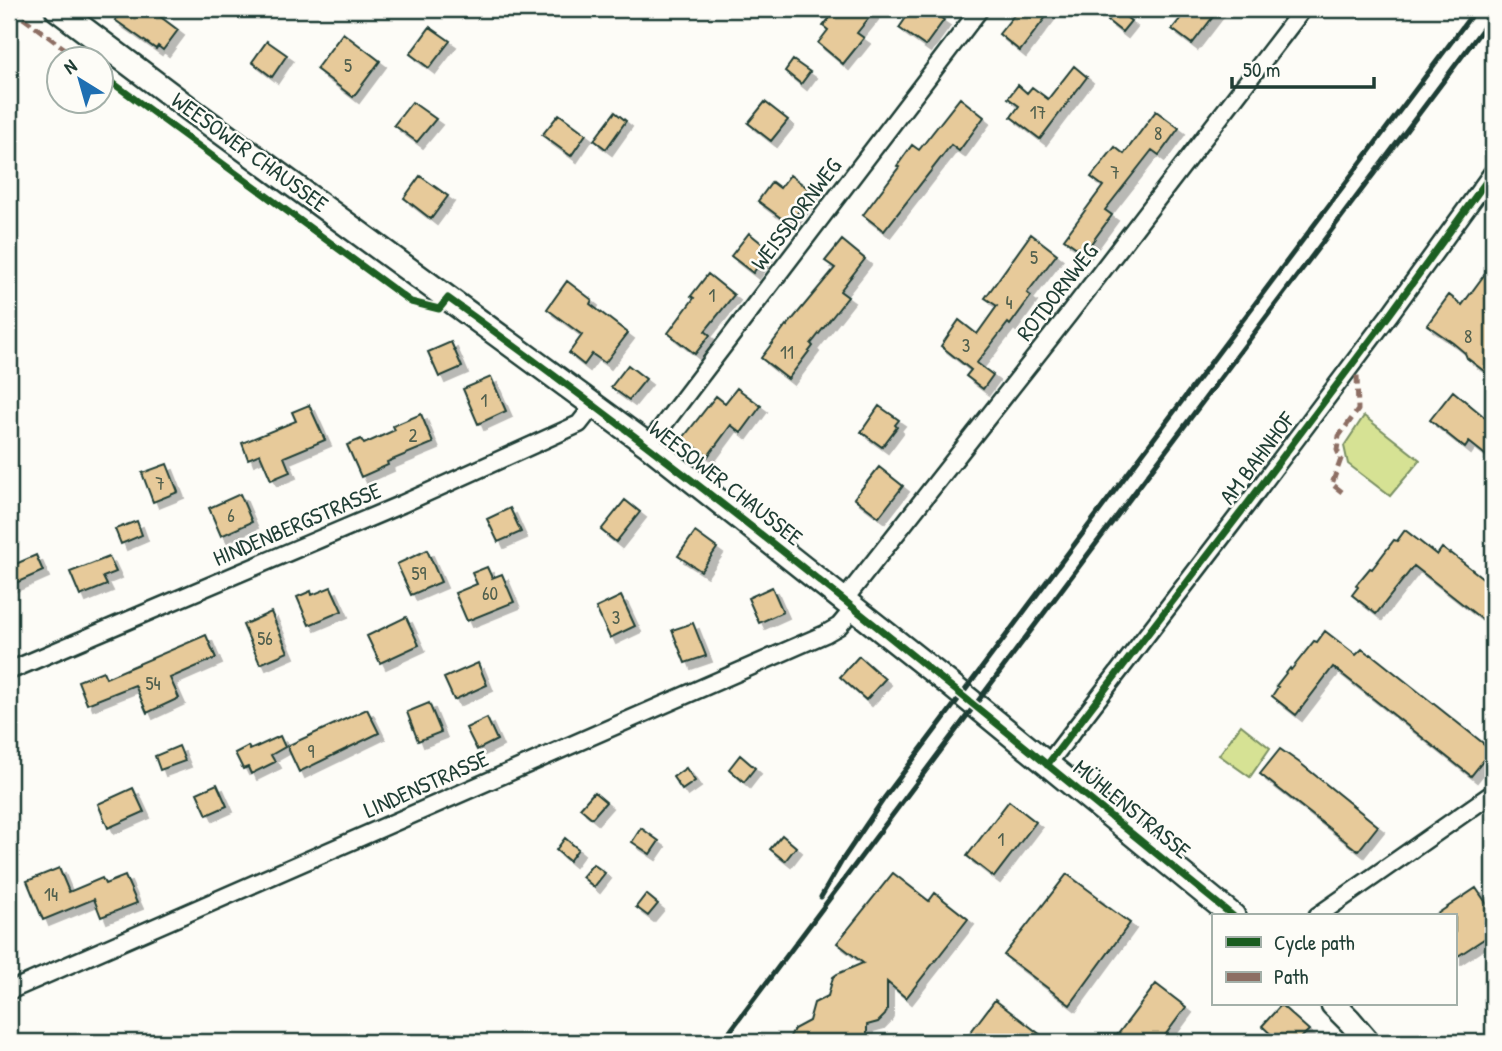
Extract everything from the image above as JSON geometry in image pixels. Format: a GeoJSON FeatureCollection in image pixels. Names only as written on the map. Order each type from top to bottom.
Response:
{"type":"FeatureCollection","features":[{"type":"Feature","properties":{"kind":"main road","name":"WEESOWER CHAUSSEE"},"geometry":{"type":"LineString","coordinates":[[57,9],[648,445],[975,705]]}},
{"type":"Feature","properties":{"kind":"main road","name":"MÜHLENSTRASSE"},"geometry":{"type":"LineString","coordinates":[[975,705],[1231,914]]}},
{"type":"Feature","properties":{"kind":"main road"},"geometry":{"type":"LineString","coordinates":[[1335,1006],[1368,1042]]}},
{"type":"Feature","properties":{"kind":"street","name":"WEISSDORNWEG"},"geometry":{"type":"LineString","coordinates":[[648,445],[980,9]]}},
{"type":"Feature","properties":{"kind":"street","name":"ROTDORNWEG"},"geometry":{"type":"LineString","coordinates":[[849,604],[1303,9]]}},
{"type":"Feature","properties":{"kind":"street","name":"AM BAHNHOF"},"geometry":{"type":"LineString","coordinates":[[1047,765],[1248,503],[1493,172]]}},
{"type":"Feature","properties":{"kind":"street","name":"HINDENBERGSTRASSE"},"geometry":{"type":"LineString","coordinates":[[9,671],[401,504],[579,424],[594,405]]}},
{"type":"Feature","properties":{"kind":"street","name":"LINDENSTRASSE"},"geometry":{"type":"LineString","coordinates":[[9,991],[825,634],[839,626],[849,604]]}},
{"type":"Feature","properties":{"kind":"street"},"geometry":{"type":"LineString","coordinates":[[1320,914],[1493,793]]}},
{"type":"Feature","properties":{"kind":"green space"},"geometry":{"type":"Polygon","coordinates":[[[1364,416],[1420,460],[1390,496],[1348,464],[1344,446],[1364,416]]]}},
{"type":"Feature","properties":{"kind":"green space"},"geometry":{"type":"Polygon","coordinates":[[[1241,725],[1270,748],[1250,777],[1219,755],[1241,725]]]}},
{"type":"Feature","properties":{"kind":"building"},"geometry":{"type":"Polygon","coordinates":[[[124,9],[150,9],[178,30],[163,50],[158,46],[156,49],[115,20],[124,9]]]}},
{"type":"Feature","properties":{"kind":"building"},"geometry":{"type":"Polygon","coordinates":[[[837,9],[876,9],[857,33],[864,38],[843,64],[818,43],[828,30],[823,26],[837,9]]]}},
{"type":"Feature","properties":{"kind":"building"},"geometry":{"type":"Polygon","coordinates":[[[912,9],[928,9],[944,20],[925,46],[899,28],[912,9]]]}},
{"type":"Feature","properties":{"kind":"building"},"geometry":{"type":"Polygon","coordinates":[[[1019,9],[1052,9],[1020,51],[999,34],[1019,9]]]}},
{"type":"Feature","properties":{"kind":"building"},"geometry":{"type":"Polygon","coordinates":[[[1188,9],[1219,9],[1192,44],[1172,29],[1188,9]]]}},
{"type":"Feature","properties":{"kind":"building"},"geometry":{"type":"Polygon","coordinates":[[[1117,10],[1131,21],[1122,32],[1108,21],[1117,10]]]}},
{"type":"Feature","properties":{"kind":"building"},"geometry":{"type":"Polygon","coordinates":[[[430,27],[450,41],[429,68],[410,54],[430,27]]]}},
{"type":"Feature","properties":{"kind":"building"},"geometry":{"type":"Polygon","coordinates":[[[343,33],[380,61],[353,97],[316,69],[343,33]]]}},
{"type":"Feature","properties":{"kind":"building"},"geometry":{"type":"Polygon","coordinates":[[[267,41],[287,55],[272,77],[252,62],[267,41]]]}},
{"type":"Feature","properties":{"kind":"building"},"geometry":{"type":"Polygon","coordinates":[[[793,60],[810,72],[801,84],[785,71],[793,60]]]}},
{"type":"Feature","properties":{"kind":"building"},"geometry":{"type":"Polygon","coordinates":[[[1074,66],[1087,77],[1040,139],[1011,117],[1019,106],[1008,98],[1018,85],[1027,93],[1032,87],[1048,99],[1074,66]]]}},
{"type":"Feature","properties":{"kind":"building"},"geometry":{"type":"Polygon","coordinates":[[[960,98],[984,117],[959,151],[951,145],[884,231],[863,215],[912,145],[919,150],[960,98]]]}},
{"type":"Feature","properties":{"kind":"building"},"geometry":{"type":"Polygon","coordinates":[[[412,102],[436,119],[417,142],[394,125],[412,102]]]}},
{"type":"Feature","properties":{"kind":"building"},"geometry":{"type":"Polygon","coordinates":[[[765,102],[788,120],[771,141],[748,123],[765,102]]]}},
{"type":"Feature","properties":{"kind":"building"},"geometry":{"type":"Polygon","coordinates":[[[1156,111],[1179,128],[1159,155],[1152,150],[1105,210],[1112,215],[1084,253],[1064,239],[1103,186],[1091,177],[1115,147],[1124,154],[1156,111]]]}},
{"type":"Feature","properties":{"kind":"building"},"geometry":{"type":"Polygon","coordinates":[[[615,112],[626,121],[606,149],[594,140],[615,112]]]}},
{"type":"Feature","properties":{"kind":"building"},"geometry":{"type":"Polygon","coordinates":[[[559,114],[586,134],[571,156],[542,135],[559,114]]]}},
{"type":"Feature","properties":{"kind":"building"},"geometry":{"type":"Polygon","coordinates":[[[790,175],[813,192],[789,224],[758,201],[772,182],[780,188],[790,175]]]}},
{"type":"Feature","properties":{"kind":"building"},"geometry":{"type":"Polygon","coordinates":[[[420,176],[448,196],[431,219],[404,198],[420,176]]]}},
{"type":"Feature","properties":{"kind":"building"},"geometry":{"type":"Polygon","coordinates":[[[749,233],[770,250],[753,273],[731,256],[749,233]]]}},
{"type":"Feature","properties":{"kind":"building"},"geometry":{"type":"Polygon","coordinates":[[[1031,234],[1057,254],[1027,293],[1031,296],[1010,325],[1008,323],[976,364],[993,375],[983,389],[966,376],[971,370],[941,346],[959,320],[977,334],[997,306],[985,298],[1031,234]]]}},
{"type":"Feature","properties":{"kind":"building"},"geometry":{"type":"Polygon","coordinates":[[[842,240],[865,259],[840,291],[848,297],[811,344],[813,346],[788,379],[761,358],[835,268],[825,261],[842,240]]]}},
{"type":"Feature","properties":{"kind":"building"},"geometry":{"type":"Polygon","coordinates":[[[1493,263],[1493,378],[1453,343],[1427,325],[1449,295],[1462,305],[1493,263]]]}},
{"type":"Feature","properties":{"kind":"building"},"geometry":{"type":"Polygon","coordinates":[[[708,274],[734,295],[705,331],[710,335],[695,354],[668,333],[708,274]]]}},
{"type":"Feature","properties":{"kind":"building"},"geometry":{"type":"Polygon","coordinates":[[[567,281],[592,300],[590,304],[628,333],[605,363],[592,354],[584,365],[569,353],[582,335],[547,309],[567,281]]]}},
{"type":"Feature","properties":{"kind":"building"},"geometry":{"type":"Polygon","coordinates":[[[451,342],[462,367],[439,377],[428,352],[451,342]]]}},
{"type":"Feature","properties":{"kind":"building"},"geometry":{"type":"Polygon","coordinates":[[[628,365],[646,379],[629,400],[611,387],[628,365]]]}},
{"type":"Feature","properties":{"kind":"building"},"geometry":{"type":"Polygon","coordinates":[[[491,377],[506,411],[478,424],[463,389],[491,377]]]}},
{"type":"Feature","properties":{"kind":"building"},"geometry":{"type":"Polygon","coordinates":[[[737,388],[761,406],[741,433],[731,425],[708,456],[683,438],[716,396],[725,403],[737,388]]]}},
{"type":"Feature","properties":{"kind":"building"},"geometry":{"type":"Polygon","coordinates":[[[1453,391],[1493,424],[1493,461],[1469,442],[1465,448],[1430,420],[1453,391]]]}},
{"type":"Feature","properties":{"kind":"building"},"geometry":{"type":"Polygon","coordinates":[[[309,405],[325,440],[284,457],[290,472],[271,480],[260,454],[248,459],[242,443],[296,421],[292,412],[309,405]]]}},
{"type":"Feature","properties":{"kind":"building"},"geometry":{"type":"Polygon","coordinates":[[[879,406],[899,420],[882,447],[861,432],[879,406]]]}},
{"type":"Feature","properties":{"kind":"building"},"geometry":{"type":"Polygon","coordinates":[[[421,414],[433,443],[387,462],[388,465],[361,477],[347,445],[361,439],[364,444],[395,430],[393,426],[421,414]]]}},
{"type":"Feature","properties":{"kind":"building"},"geometry":{"type":"Polygon","coordinates":[[[167,464],[178,492],[153,502],[142,473],[167,464]]]}},
{"type":"Feature","properties":{"kind":"building"},"geometry":{"type":"Polygon","coordinates":[[[879,467],[903,486],[879,517],[854,498],[879,467]]]}},
{"type":"Feature","properties":{"kind":"building"},"geometry":{"type":"Polygon","coordinates":[[[240,494],[252,522],[221,536],[209,508],[240,494]]]}},
{"type":"Feature","properties":{"kind":"building"},"geometry":{"type":"Polygon","coordinates":[[[625,500],[640,512],[616,542],[601,530],[625,500]]]}},
{"type":"Feature","properties":{"kind":"building"},"geometry":{"type":"Polygon","coordinates":[[[510,508],[521,532],[498,542],[487,519],[510,508]]]}},
{"type":"Feature","properties":{"kind":"building"},"geometry":{"type":"Polygon","coordinates":[[[137,521],[142,535],[121,544],[115,529],[137,521]]]}},
{"type":"Feature","properties":{"kind":"building"},"geometry":{"type":"Polygon","coordinates":[[[1405,530],[1437,555],[1442,548],[1451,553],[1493,586],[1493,628],[1414,566],[1376,614],[1352,595],[1358,587],[1356,585],[1405,530]]]}},
{"type":"Feature","properties":{"kind":"building"},"geometry":{"type":"Polygon","coordinates":[[[695,532],[717,548],[701,571],[678,556],[695,532]]]}},
{"type":"Feature","properties":{"kind":"building"},"geometry":{"type":"Polygon","coordinates":[[[427,550],[441,582],[411,595],[397,564],[427,550]]]}},
{"type":"Feature","properties":{"kind":"building"},"geometry":{"type":"Polygon","coordinates":[[[36,555],[43,571],[9,586],[9,567],[36,555]]]}},
{"type":"Feature","properties":{"kind":"building"},"geometry":{"type":"Polygon","coordinates":[[[109,557],[116,572],[103,577],[107,585],[80,596],[70,572],[109,557]]]}},
{"type":"Feature","properties":{"kind":"building"},"geometry":{"type":"Polygon","coordinates":[[[487,567],[492,578],[502,574],[514,602],[467,621],[455,593],[477,584],[472,573],[487,567]]]}},
{"type":"Feature","properties":{"kind":"building"},"geometry":{"type":"Polygon","coordinates":[[[331,587],[342,611],[309,625],[297,597],[311,591],[312,595],[331,587]]]}},
{"type":"Feature","properties":{"kind":"building"},"geometry":{"type":"Polygon","coordinates":[[[772,587],[783,612],[759,623],[748,598],[772,587]]]}},
{"type":"Feature","properties":{"kind":"building"},"geometry":{"type":"Polygon","coordinates":[[[621,596],[635,626],[610,638],[596,608],[621,596]]]}},
{"type":"Feature","properties":{"kind":"building"},"geometry":{"type":"Polygon","coordinates":[[[271,612],[288,652],[260,664],[243,625],[271,612]]]}},
{"type":"Feature","properties":{"kind":"building"},"geometry":{"type":"Polygon","coordinates":[[[406,617],[419,645],[380,663],[367,636],[406,617]]]}},
{"type":"Feature","properties":{"kind":"building"},"geometry":{"type":"Polygon","coordinates":[[[693,623],[706,656],[685,663],[672,630],[693,623]]]}},
{"type":"Feature","properties":{"kind":"building"},"geometry":{"type":"Polygon","coordinates":[[[1325,631],[1356,655],[1362,649],[1371,654],[1483,743],[1491,751],[1471,776],[1333,667],[1296,715],[1272,696],[1290,668],[1291,670],[1325,631]]]}},
{"type":"Feature","properties":{"kind":"building"},"geometry":{"type":"Polygon","coordinates":[[[206,635],[216,658],[170,678],[179,698],[147,713],[135,685],[87,704],[78,681],[103,671],[106,678],[206,635]]]}},
{"type":"Feature","properties":{"kind":"building"},"geometry":{"type":"Polygon","coordinates":[[[859,656],[885,679],[866,700],[840,677],[859,656]]]}},
{"type":"Feature","properties":{"kind":"building"},"geometry":{"type":"Polygon","coordinates":[[[478,663],[487,685],[454,700],[444,678],[478,663]]]}},
{"type":"Feature","properties":{"kind":"building"},"geometry":{"type":"Polygon","coordinates":[[[429,703],[441,732],[418,741],[407,712],[429,703]]]}},
{"type":"Feature","properties":{"kind":"building"},"geometry":{"type":"Polygon","coordinates":[[[367,709],[379,733],[299,772],[287,746],[367,709]]]}},
{"type":"Feature","properties":{"kind":"building"},"geometry":{"type":"Polygon","coordinates":[[[487,718],[497,740],[477,750],[466,728],[487,718]]]}},
{"type":"Feature","properties":{"kind":"building"},"geometry":{"type":"Polygon","coordinates":[[[280,736],[285,747],[271,755],[275,762],[251,774],[248,767],[243,769],[235,753],[248,746],[250,750],[280,736]]]}},
{"type":"Feature","properties":{"kind":"building"},"geometry":{"type":"Polygon","coordinates":[[[179,746],[185,761],[160,770],[155,756],[179,746]]]}},
{"type":"Feature","properties":{"kind":"building"},"geometry":{"type":"Polygon","coordinates":[[[1280,749],[1378,826],[1358,851],[1260,774],[1280,749]]]}},
{"type":"Feature","properties":{"kind":"building"},"geometry":{"type":"Polygon","coordinates":[[[740,755],[755,768],[744,782],[729,769],[740,755]]]}},
{"type":"Feature","properties":{"kind":"building"},"geometry":{"type":"Polygon","coordinates":[[[686,768],[695,781],[682,790],[673,777],[686,768]]]}},
{"type":"Feature","properties":{"kind":"building"},"geometry":{"type":"Polygon","coordinates":[[[217,784],[227,806],[207,815],[197,793],[217,784]]]}},
{"type":"Feature","properties":{"kind":"building"},"geometry":{"type":"Polygon","coordinates":[[[133,788],[144,812],[108,828],[98,804],[133,788]]]}},
{"type":"Feature","properties":{"kind":"building"},"geometry":{"type":"Polygon","coordinates":[[[594,792],[606,802],[592,818],[580,808],[594,792]]]}},
{"type":"Feature","properties":{"kind":"building"},"geometry":{"type":"Polygon","coordinates":[[[1009,801],[1036,822],[994,877],[967,856],[1009,801]]]}},
{"type":"Feature","properties":{"kind":"building"},"geometry":{"type":"Polygon","coordinates":[[[641,828],[659,841],[650,854],[632,842],[641,828]]]}},
{"type":"Feature","properties":{"kind":"building"},"geometry":{"type":"Polygon","coordinates":[[[782,835],[796,847],[785,861],[770,849],[782,835]]]}},
{"type":"Feature","properties":{"kind":"building"},"geometry":{"type":"Polygon","coordinates":[[[565,838],[578,849],[569,861],[556,850],[565,838]]]}},
{"type":"Feature","properties":{"kind":"building"},"geometry":{"type":"Polygon","coordinates":[[[593,864],[605,873],[594,887],[582,877],[593,864]]]}},
{"type":"Feature","properties":{"kind":"building"},"geometry":{"type":"Polygon","coordinates":[[[59,868],[69,892],[102,878],[105,884],[125,876],[137,903],[101,917],[94,899],[43,920],[27,881],[59,868]]]}},
{"type":"Feature","properties":{"kind":"building"},"geometry":{"type":"Polygon","coordinates":[[[893,873],[929,901],[935,893],[968,919],[906,998],[887,982],[887,1010],[878,1022],[867,1025],[865,1042],[787,1042],[794,1029],[809,1021],[814,1003],[828,996],[833,977],[863,963],[837,943],[893,873]]]}},
{"type":"Feature","properties":{"kind":"building"},"geometry":{"type":"Polygon","coordinates":[[[1067,874],[1130,923],[1070,1005],[1004,955],[1067,874]]]}},
{"type":"Feature","properties":{"kind":"building"},"geometry":{"type":"Polygon","coordinates":[[[1476,888],[1493,913],[1493,933],[1456,957],[1456,914],[1437,914],[1476,888]]]}},
{"type":"Feature","properties":{"kind":"building"},"geometry":{"type":"Polygon","coordinates":[[[646,894],[658,904],[648,916],[636,907],[646,894]]]}},
{"type":"Feature","properties":{"kind":"building"},"geometry":{"type":"Polygon","coordinates":[[[1156,984],[1186,1007],[1160,1042],[1112,1042],[1156,984]]]}},
{"type":"Feature","properties":{"kind":"building"},"geometry":{"type":"Polygon","coordinates":[[[995,1000],[1050,1042],[963,1042],[995,1000]]]}},
{"type":"Feature","properties":{"kind":"building"},"geometry":{"type":"Polygon","coordinates":[[[1282,1006],[1309,1030],[1297,1042],[1279,1042],[1262,1026],[1282,1006]]]}},
{"type":"Feature","properties":{"kind":"railway"},"geometry":{"type":"LineString","coordinates":[[821,897],[885,797],[1476,9]]}},
{"type":"Feature","properties":{"kind":"railway"},"geometry":{"type":"LineString","coordinates":[[722,1042],[1493,15]]}},
{"type":"Feature","properties":{"kind":"marked path"},"geometry":{"type":"LineString","coordinates":[[11,9],[61,46]]}},
{"type":"Feature","properties":{"kind":"marked path"},"geometry":{"type":"LineString","coordinates":[[1342,492],[1332,484],[1341,459],[1337,450],[1339,436],[1358,410],[1357,374]]}},
{"type":"Feature","properties":{"kind":"cycle path"},"geometry":{"type":"LineString","coordinates":[[116,85],[411,302],[439,309],[448,298],[549,372],[747,523],[1231,914]]}},
{"type":"Feature","properties":{"kind":"cycle path"},"geometry":{"type":"LineString","coordinates":[[1047,765],[1248,503],[1493,172]]}}]}
